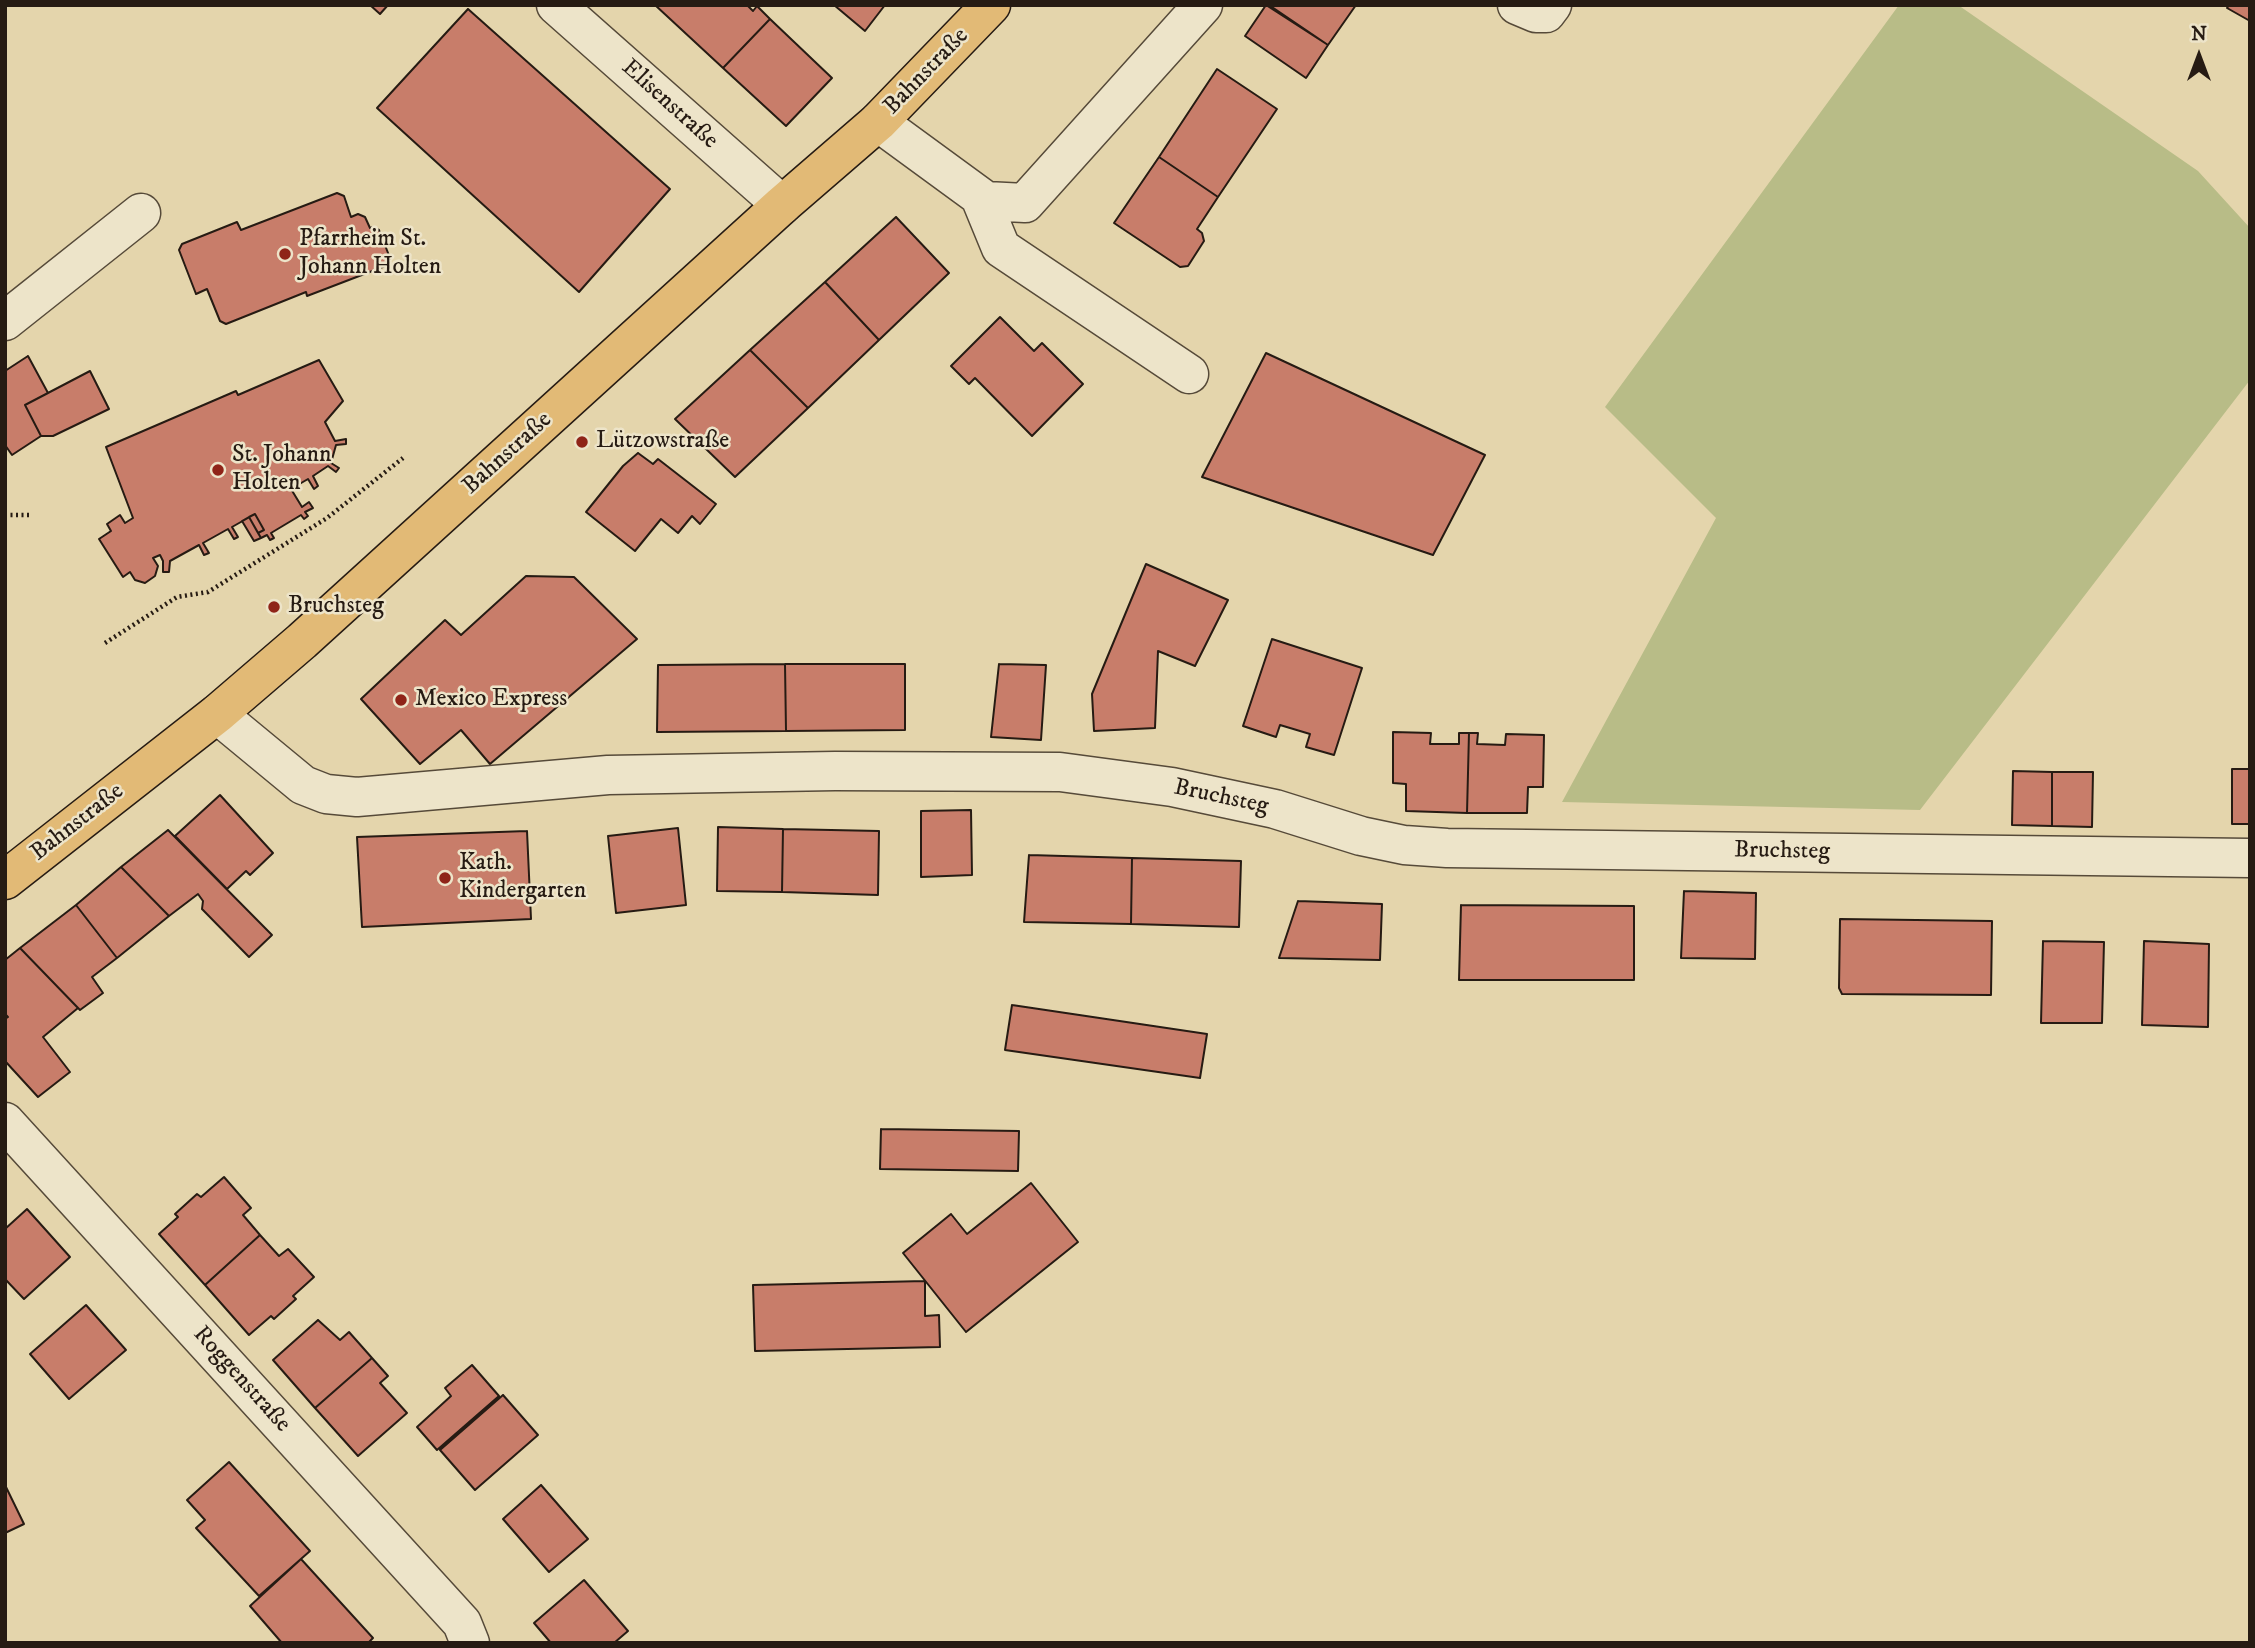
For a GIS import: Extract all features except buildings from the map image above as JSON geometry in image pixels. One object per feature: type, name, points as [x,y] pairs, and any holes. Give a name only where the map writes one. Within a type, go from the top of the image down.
[{"type":"main road","name":"Bahnstraße","points":[[5,880],[217,714],[322,624],[782,205],[878,122],[991,5]]},
{"type":"street","name":"Elisenstraße","points":[[556,5],[782,205]]},
{"type":"street","points":[[878,122],[986,201],[1025,202],[1203,5]]},
{"type":"street","points":[[1517,5],[1536,13],[1546,13],[1552,5]]},
{"type":"street","points":[[980,197],[1001,248],[1189,374]]},
{"type":"street","points":[[5,321],[141,213]]},
{"type":"street","name":"Bruchsteg","points":[[217,714],[303,785],[326,794],[357,797],[608,775],[835,771],[1060,772],[1172,787],[1275,809],[1361,836],[1425,847],[2250,858]]},
{"type":"street","name":"Roggenstraße","points":[[5,1122],[463,1623],[470,1643]]},
{"type":"path","points":[[105,643],[177,597],[208,592],[327,518],[403,458]]},
{"type":"path","points":[[5,515],[30,515]]},
{"type":"green space","points":[[1899,5],[1958,5],[2198,171],[2250,228],[2250,380],[1920,810],[1562,802],[1716,518],[1605,407]]},
{"type":"place","name":"Pfarrheim St. Johann Holten","points":[[285,254]]},
{"type":"place","name":"Lützowstraße","points":[[582,442]]},
{"type":"place","name":"St. Johann Holten","points":[[218,470]]},
{"type":"place","name":"Bruchsteg","points":[[274,607]]},
{"type":"place","name":"Mexico Express","points":[[401,700]]},
{"type":"place","name":"Kath. Kindergarten","points":[[445,878]]}]
